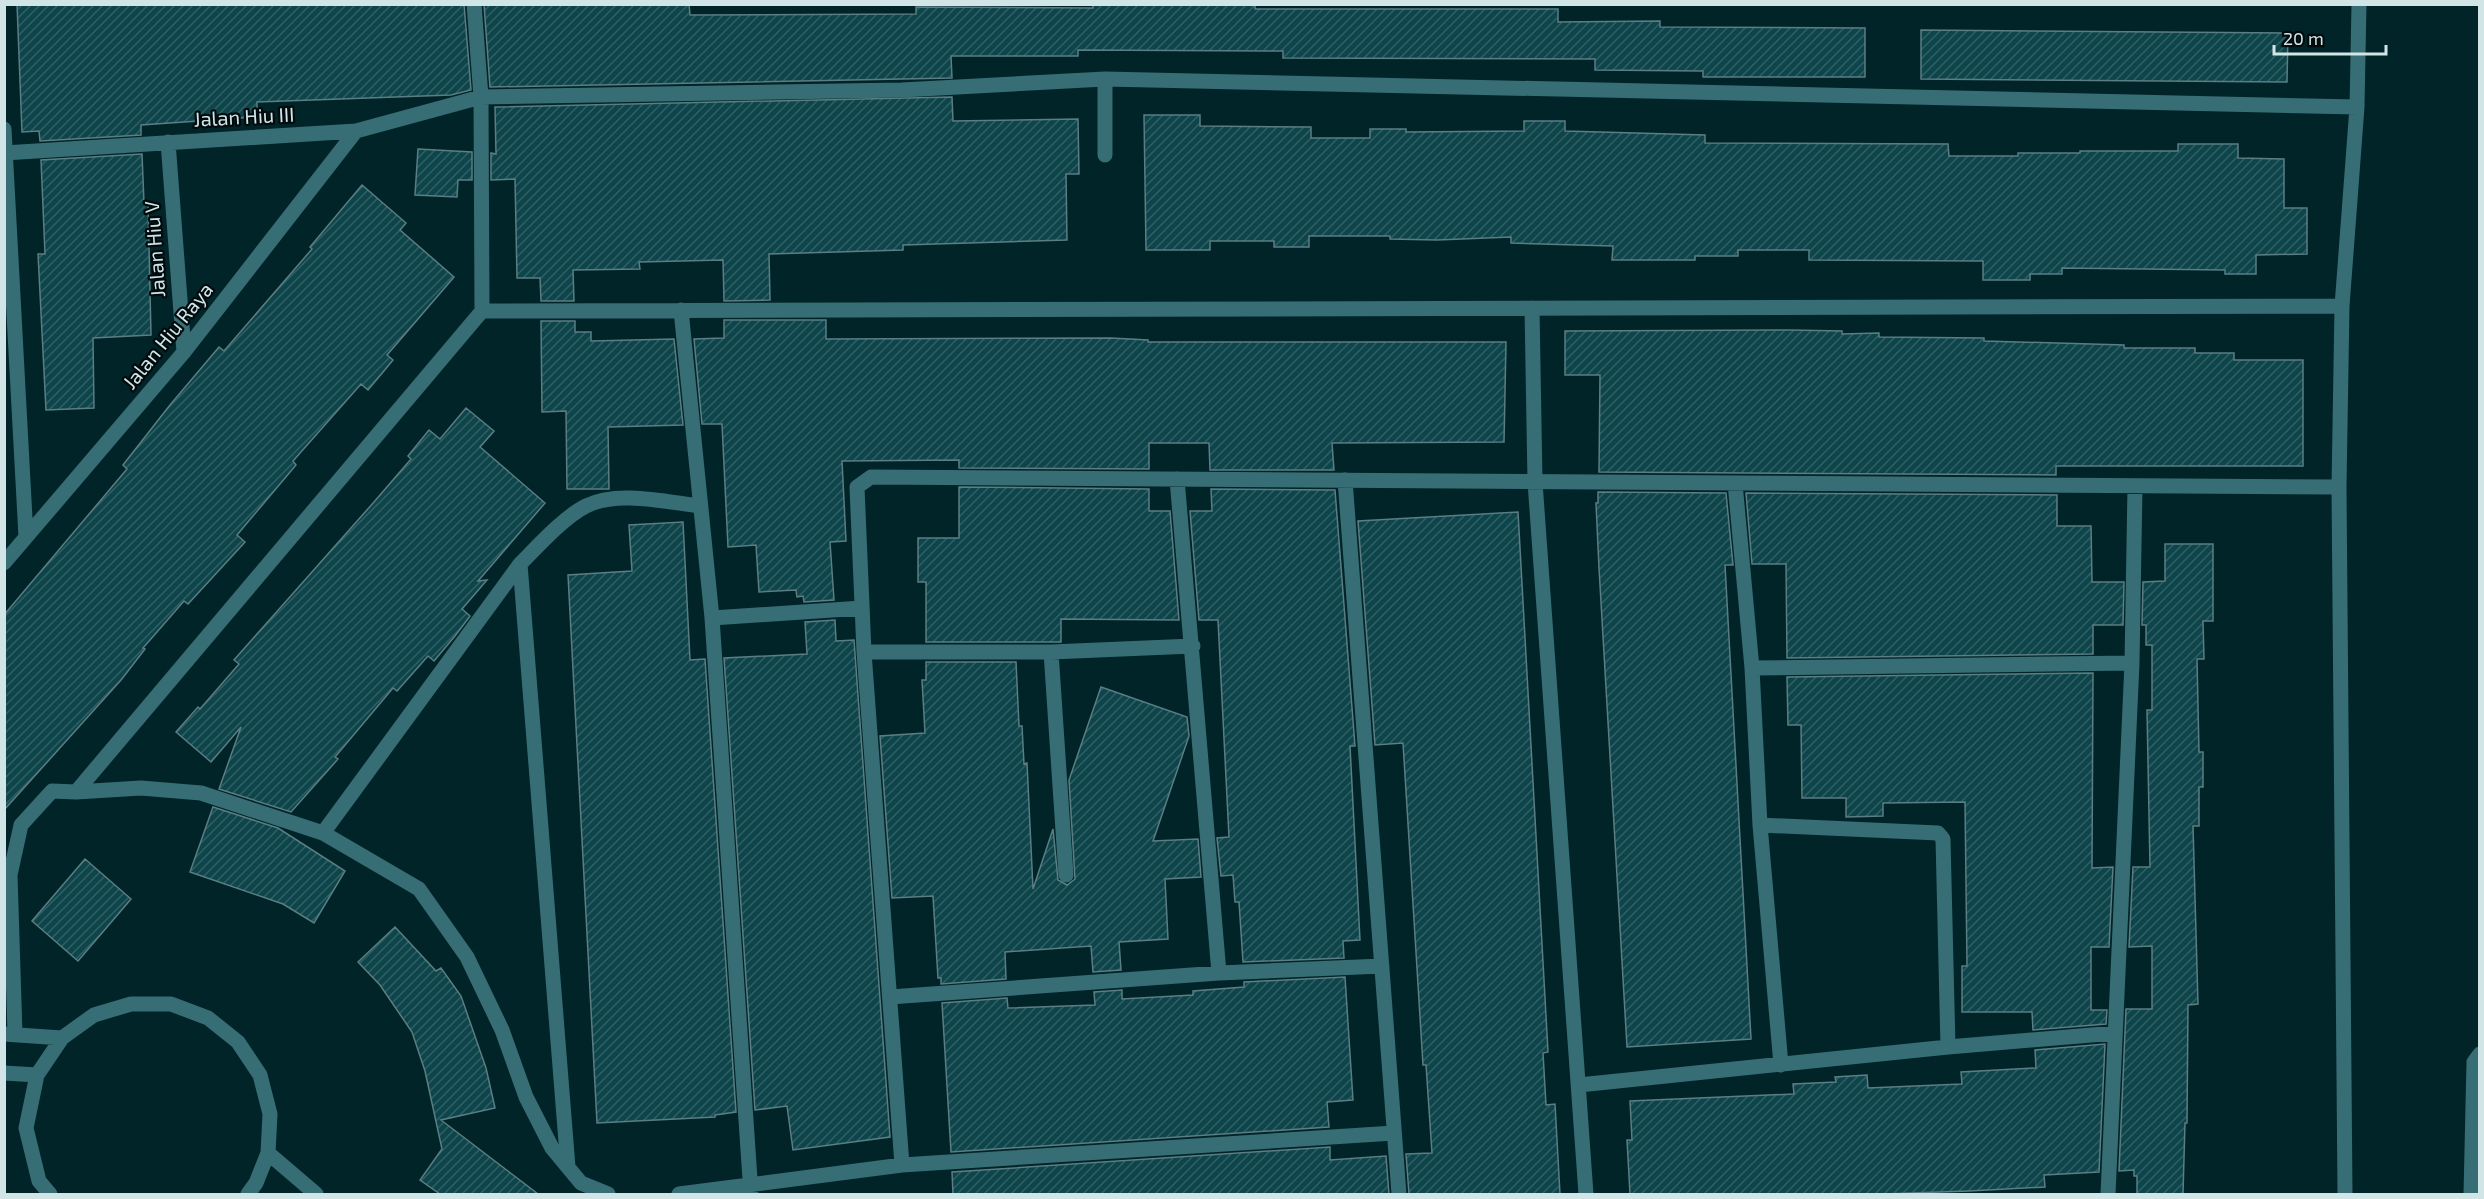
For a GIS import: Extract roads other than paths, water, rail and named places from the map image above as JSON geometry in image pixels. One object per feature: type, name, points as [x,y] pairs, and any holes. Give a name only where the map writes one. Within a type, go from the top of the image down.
[{"type":"street","points":[[76,792],[482,311],[481,97],[474,4]]},
{"type":"street","points":[[2345,1194],[2339,487],[2342,306],[2357,107],[2359,4]]},
{"type":"street","points":[[1105,79],[1105,155]]},
{"type":"street","name":"Jalan Hiu III","points":[[5,153],[356,131],[481,97],[902,90],[1105,79],[2357,107]]},
{"type":"street","points":[[4,129],[26,537]]},
{"type":"street","name":"Jalan Hiu Raya","points":[[4,563],[184,352],[356,131]]},
{"type":"street","name":"Jalan Hiu V","points":[[168,142],[184,352]]},
{"type":"street","points":[[482,311],[2342,306]]},
{"type":"street","points":[[1532,308],[1535,482],[1586,1194]]},
{"type":"street","points":[[681,310],[712,618],[750,1189]]},
{"type":"street","points":[[902,1165],[861,608],[857,487],[871,477],[2339,487]]},
{"type":"street","points":[[1177,479],[1219,973]]},
{"type":"street","points":[[1346,480],[1399,1194]]},
{"type":"street","points":[[1735,483],[1752,668],[1760,825],[1781,1065]]},
{"type":"street","points":[[2108,1194],[2132,663],[2135,486]]},
{"type":"street","points":[[323,833],[520,564],[556,529],[586,506],[617,498],[700,506]]},
{"type":"street","points":[[520,564],[568,1167]]},
{"type":"street","points":[[712,618],[861,608]]},
{"type":"street","points":[[864,652],[1051,652],[1193,646]]},
{"type":"street","points":[[1051,652],[1066,875]]},
{"type":"street","points":[[1752,668],[2132,663]]},
{"type":"street","points":[[62,1038],[10,1034],[10,875],[21,825],[52,791],[76,792],[141,788],[201,794],[323,833],[419,889],[467,957],[502,1030],[526,1097],[552,1148],[581,1183],[608,1194]]},
{"type":"street","points":[[1760,825],[1938,833],[1943,839],[1948,1047]]},
{"type":"street","points":[[890,997],[1219,973],[1382,966]]},
{"type":"street","points":[[50,1194],[39,1181],[26,1128],[37,1075],[62,1038],[94,1015],[131,1004],[171,1004],[208,1018],[238,1042],[260,1075],[270,1114],[268,1153],[256,1183],[248,1194]]},
{"type":"street","points":[[1579,1085],[1948,1047],[2115,1033]]},
{"type":"street","points":[[2471,1194],[2474,1062],[2480,1054]]},
{"type":"street","points":[[4,1073],[37,1075]]},
{"type":"street","points":[[679,1194],[750,1189],[902,1165],[1394,1134]]},
{"type":"street","points":[[268,1153],[316,1194]]}]
